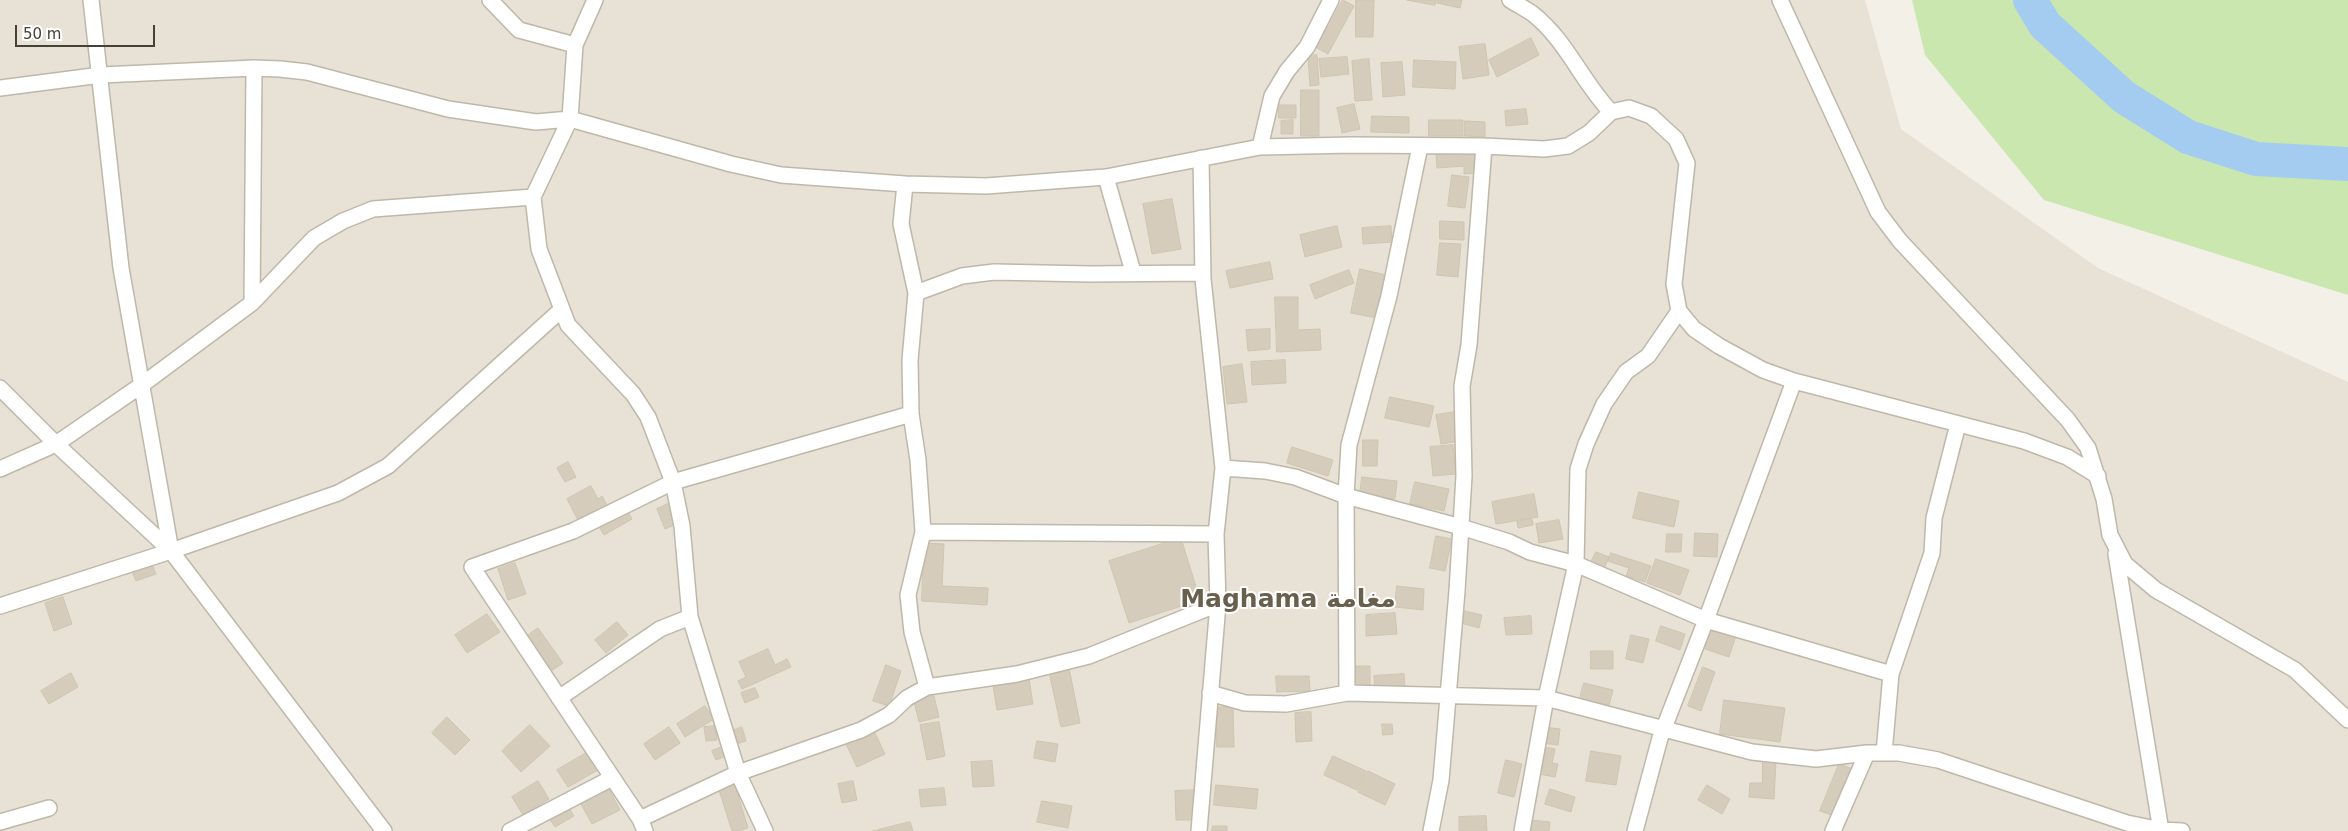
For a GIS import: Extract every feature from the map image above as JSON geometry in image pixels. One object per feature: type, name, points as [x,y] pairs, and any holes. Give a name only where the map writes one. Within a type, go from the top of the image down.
[{"type":"street","points":[[91,0],[101,75],[121,268],[171,551]]},
{"type":"street","points":[[490,0],[519,30],[574,45]]},
{"type":"street","points":[[596,0],[574,45],[570,119],[533,198],[539,250],[568,325],[633,394],[648,417],[673,482],[682,526],[690,617],[738,773],[765,831]]},
{"type":"street","points":[[1260,147],[1272,96],[1287,71],[1307,47],[1331,0]]},
{"type":"street","points":[[1510,0],[1533,14],[1552,32],[1572,58],[1596,96],[1611,112]]},
{"type":"street","points":[[1780,0],[1878,212],[1900,241],[2068,420],[2088,448],[2098,476],[2110,535],[2125,564],[2156,590],[2295,670],[2348,720]]},
{"type":"street","points":[[252,303],[254,68]]},
{"type":"street","points":[[0,88],[101,75],[254,68],[307,72],[448,108],[536,122],[570,119],[781,176],[905,184],[986,186],[1106,177],[1260,147],[1352,144],[1544,149],[1568,146],[1588,133],[1611,112],[1628,108],[1651,116],[1676,139],[1687,163],[1674,284],[1680,311],[1694,329],[1763,370],[1794,381],[2024,441],[2068,457],[2098,476]]},
{"type":"street","points":[[1347,693],[1346,496],[1349,444],[1389,296],[1420,146]]},
{"type":"street","points":[[1431,831],[1441,780],[1461,527],[1464,443],[1461,414],[1462,386],[1469,345],[1484,146]]},
{"type":"street","points":[[1200,831],[1218,604],[1216,534],[1223,468],[1203,273],[1201,158]]},
{"type":"street","points":[[1106,177],[1133,272]]},
{"type":"street","points":[[905,184],[902,224],[916,293],[910,360],[912,414],[918,460],[923,532],[908,595],[912,632],[927,687]]},
{"type":"street","points":[[0,469],[56,444],[142,384],[252,303],[314,238],[343,221],[373,209],[533,198]]},
{"type":"street","points":[[916,293],[962,276],[994,272],[1090,274],[1133,272],[1203,273]]},
{"type":"street","points":[[0,606],[171,551],[338,493],[388,466],[562,310]]},
{"type":"street","points":[[1522,831],[1546,698],[1576,564],[1578,468],[1586,444],[1604,404],[1626,372],[1648,356],[1680,311]]},
{"type":"street","points":[[1635,831],[1663,730],[1706,620],[1794,381]]},
{"type":"street","points":[[0,388],[56,444],[171,551],[384,831]]},
{"type":"street","points":[[912,414],[673,482],[573,531],[472,567],[643,825],[738,773],[861,730],[889,715],[907,698],[927,687],[1017,674],[1081,658],[1218,604]]},
{"type":"street","points":[[1884,753],[1891,674],[1932,552],[1934,518],[1958,424]]},
{"type":"street","points":[[1223,468],[1265,471],[1295,477],[1346,496],[1461,527],[1509,542],[1530,552],[1576,564],[1706,620],[1891,674]]},
{"type":"street","points":[[923,532],[1216,534]]},
{"type":"street","points":[[2115,547],[2161,831]]},
{"type":"street","points":[[559,698],[660,629],[690,617]]},
{"type":"street","points":[[1210,693],[1245,703],[1286,704],[1347,693],[1546,698],[1752,752],[1816,759],[1867,753],[1899,753],[1938,760],[2127,823],[2161,831],[2182,831]]},
{"type":"street","points":[[1832,831],[1867,753]]},
{"type":"street","points":[[510,831],[612,778]]},
{"type":"street","points":[[0,822],[49,808]]},
{"type":"shaded area","points":[[0,0],[1865,0],[1901,129],[2098,268],[2348,382],[2348,831],[0,831]]},
{"type":"green space","points":[[1912,0],[2348,0],[2348,295],[2044,200],[1925,55]]},
{"type":"building","points":[[1343,0],[1354,6],[1328,54],[1317,48]]},
{"type":"building","points":[[1356,0],[1374,0],[1373,37],[1356,37]]},
{"type":"building","points":[[1407,0],[1436,0],[1435,5]]},
{"type":"building","points":[[1438,0],[1462,0],[1460,8],[1437,3]]},
{"type":"building","points":[[1531,38],[1539,55],[1497,77],[1489,60]]},
{"type":"building","points":[[1485,44],[1489,75],[1463,79],[1459,47]]},
{"type":"building","points":[[1317,55],[1319,85],[1310,86],[1308,56]]},
{"type":"building","points":[[1347,57],[1349,74],[1321,77],[1319,59]]},
{"type":"building","points":[[1369,59],[1372,100],[1355,101],[1352,61]]},
{"type":"building","points":[[1414,60],[1456,62],[1455,89],[1413,87]]},
{"type":"building","points":[[1402,62],[1405,95],[1383,97],[1381,63]]},
{"type":"building","points":[[1301,90],[1319,90],[1319,136],[1301,136]]},
{"type":"building","points":[[1354,104],[1360,129],[1342,133],[1337,108]]},
{"type":"building","points":[[1279,105],[1296,105],[1296,118],[1279,118]]},
{"type":"building","points":[[1526,109],[1528,124],[1506,126],[1505,111]]},
{"type":"building","points":[[1372,116],[1409,117],[1409,133],[1371,132]]},
{"type":"building","points":[[1293,120],[1293,134],[1281,134],[1281,121]]},
{"type":"building","points":[[1429,120],[1463,120],[1463,136],[1429,136]]},
{"type":"building","points":[[1465,121],[1485,122],[1485,137],[1465,136]]},
{"type":"building","points":[[1478,152],[1479,173],[1464,174],[1464,166],[1437,168],[1436,154]]},
{"type":"building","points":[[1452,175],[1469,177],[1465,208],[1448,206]]},
{"type":"building","points":[[1172,199],[1181,249],[1152,254],[1143,204]]},
{"type":"building","points":[[1440,221],[1464,222],[1464,240],[1440,239]]},
{"type":"building","points":[[1337,226],[1342,247],[1305,257],[1300,235]]},
{"type":"building","points":[[1391,226],[1392,242],[1363,244],[1362,228]]},
{"type":"building","points":[[1440,243],[1461,244],[1458,277],[1437,275]]},
{"type":"building","points":[[1270,262],[1273,279],[1230,288],[1226,271]]},
{"type":"building","points":[[1360,269],[1386,275],[1377,318],[1351,313]]},
{"type":"building","points":[[1349,270],[1354,283],[1315,299],[1310,285]]},
{"type":"building","points":[[1275,297],[1298,297],[1298,330],[1320,329],[1321,350],[1277,352]]},
{"type":"building","points":[[1270,329],[1270,349],[1248,351],[1246,330]]},
{"type":"building","points":[[1285,360],[1286,383],[1252,385],[1251,362]]},
{"type":"building","points":[[1242,364],[1247,402],[1227,404],[1223,367]]},
{"type":"building","points":[[1390,397],[1434,406],[1429,427],[1385,418]]},
{"type":"building","points":[[1456,412],[1460,441],[1441,444],[1436,415]]},
{"type":"building","points":[[1363,440],[1378,440],[1377,466],[1363,466]]},
{"type":"building","points":[[1453,445],[1456,474],[1433,476],[1430,447]]},
{"type":"building","points":[[1292,447],[1333,460],[1328,476],[1287,463]]},
{"type":"building","points":[[568,462],[576,477],[565,482],[557,468]]},
{"type":"building","points":[[1362,477],[1397,481],[1395,499],[1360,495]]},
{"type":"building","points":[[1415,482],[1449,489],[1444,511],[1410,504]]},
{"type":"building","points":[[591,486],[598,499],[602,496],[607,505],[578,520],[567,499]]},
{"type":"building","points":[[1639,492],[1679,501],[1674,527],[1633,518]]},
{"type":"building","points":[[1534,494],[1538,517],[1496,524],[1492,502]]},
{"type":"building","points":[[670,503],[679,523],[665,529],[657,509]]},
{"type":"building","points":[[626,508],[632,519],[604,535],[598,525]]},
{"type":"building","points":[[1532,519],[1533,525],[1518,528],[1517,522]]},
{"type":"building","points":[[1559,520],[1563,539],[1539,543],[1536,524]]},
{"type":"building","points":[[1695,533],[1718,534],[1717,557],[1694,556]]},
{"type":"building","points":[[1667,534],[1682,534],[1681,552],[1666,552]]},
{"type":"building","points":[[1436,536],[1452,539],[1445,571],[1430,568]]},
{"type":"building","points":[[1181,538],[1200,600],[1129,623],[1109,561]]},
{"type":"building","points":[[924,543],[944,544],[942,586],[988,588],[987,605],[922,601]]},
{"type":"building","points":[[1596,552],[1609,557],[1603,571],[1590,565]]},
{"type":"building","points":[[1611,553],[1651,566],[1645,582],[1626,576],[1629,568],[1608,561]]},
{"type":"building","points":[[1656,559],[1689,570],[1680,595],[1647,583]]},
{"type":"building","points":[[151,562],[156,574],[136,581],[131,569]]},
{"type":"building","points":[[515,563],[526,594],[508,600],[498,569]]},
{"type":"building","points":[[1397,586],[1424,589],[1423,610],[1395,607]]},
{"type":"building","points":[[63,597],[72,624],[54,631],[45,603]]},
{"type":"building","points":[[1460,610],[1482,615],[1479,628],[1457,622]]},
{"type":"building","points":[[1395,613],[1397,634],[1366,636],[1366,615]]},
{"type":"building","points":[[487,614],[500,632],[467,653],[455,635]]},
{"type":"building","points":[[1531,616],[1532,634],[1506,635],[1504,618]]},
{"type":"building","points":[[617,622],[628,635],[606,653],[595,640]]},
{"type":"building","points":[[1661,626],[1685,634],[1680,650],[1656,641]]},
{"type":"building","points":[[1712,626],[1737,633],[1729,657],[1705,649]]},
{"type":"building","points":[[538,628],[563,663],[551,671],[526,637]]},
{"type":"building","points":[[1631,635],[1649,639],[1643,663],[1626,659]]},
{"type":"building","points":[[768,649],[775,665],[787,659],[791,667],[742,689],[738,681],[746,677],[739,662]]},
{"type":"building","points":[[1591,651],[1613,651],[1613,669],[1591,669]]},
{"type":"building","points":[[886,665],[901,671],[889,706],[873,701]]},
{"type":"building","points":[[1350,666],[1370,666],[1370,686],[1350,686]]},
{"type":"building","points":[[1703,667],[1715,672],[1701,711],[1688,706]]},
{"type":"building","points":[[1069,668],[1080,723],[1061,727],[1049,672]]},
{"type":"building","points":[[71,673],[78,687],[49,704],[41,691]]},
{"type":"building","points":[[1404,674],[1405,688],[1375,689],[1374,676]]},
{"type":"building","points":[[1276,676],[1309,676],[1310,691],[1277,692]]},
{"type":"building","points":[[1029,679],[1033,704],[997,710],[993,685]]},
{"type":"building","points":[[1584,683],[1613,690],[1609,706],[1580,698]]},
{"type":"building","points":[[755,688],[759,697],[745,703],[741,693]]},
{"type":"building","points":[[933,692],[939,717],[919,722],[913,697]]},
{"type":"building","points":[[1724,700],[1785,708],[1780,742],[1720,734]]},
{"type":"building","points":[[705,706],[714,719],[685,737],[677,724]]},
{"type":"building","points":[[1217,707],[1233,707],[1234,747],[1217,747]]},
{"type":"building","points":[[1311,712],[1312,741],[1296,742],[1295,713]]},
{"type":"building","points":[[447,717],[470,740],[455,755],[432,733]]},
{"type":"building","points":[[939,722],[945,756],[927,760],[920,725]]},
{"type":"building","points":[[1382,724],[1392,724],[1393,734],[1383,735]]},
{"type":"building","points":[[530,725],[550,746],[521,772],[502,751]]},
{"type":"building","points":[[715,726],[717,740],[706,741],[704,727]]},
{"type":"building","points":[[669,727],[680,743],[655,760],[644,744]]},
{"type":"building","points":[[742,727],[746,741],[736,744],[732,731]]},
{"type":"building","points":[[1544,727],[1560,729],[1558,745],[1541,743]]},
{"type":"building","points":[[874,731],[885,754],[857,767],[846,744]]},
{"type":"building","points":[[1037,741],[1058,744],[1055,762],[1034,758]]},
{"type":"building","points":[[724,746],[728,755],[716,760],[712,751]]},
{"type":"building","points":[[1540,746],[1555,749],[1552,763],[1558,764],[1555,777],[1534,773]]},
{"type":"building","points":[[1591,751],[1621,756],[1616,785],[1586,781]]},
{"type":"building","points":[[588,752],[598,770],[568,787],[557,770]]},
{"type":"building","points":[[1333,756],[1366,771],[1357,790],[1324,775]]},
{"type":"building","points":[[1506,760],[1522,764],[1514,797],[1498,793]]},
{"type":"building","points":[[1763,760],[1776,760],[1774,799],[1749,797],[1750,783],[1762,783]]},
{"type":"building","points":[[992,761],[994,786],[973,787],[971,762]]},
{"type":"building","points":[[1839,764],[1853,769],[1834,816],[1820,811]]},
{"type":"building","points":[[1368,771],[1395,784],[1385,805],[1358,792]]},
{"type":"building","points":[[538,781],[549,799],[523,815],[512,797]]},
{"type":"building","points":[[853,781],[857,800],[842,803],[838,784]]},
{"type":"building","points":[[734,782],[748,828],[738,831],[732,831],[718,787]]},
{"type":"building","points":[[1216,785],[1258,789],[1256,809],[1214,805]]},
{"type":"building","points":[[1707,785],[1730,799],[1722,814],[1698,800]]},
{"type":"building","points":[[944,788],[946,805],[921,807],[919,790]]},
{"type":"building","points":[[609,789],[620,810],[592,824],[581,804]]},
{"type":"building","points":[[1550,789],[1575,797],[1571,812],[1545,804]]},
{"type":"building","points":[[1199,790],[1199,820],[1176,820],[1175,791]]},
{"type":"building","points":[[1042,801],[1072,806],[1068,828],[1037,822]]},
{"type":"building","points":[[568,806],[574,816],[555,827],[549,818]]},
{"type":"building","points":[[1486,816],[1487,831],[1459,831],[1459,817]]},
{"type":"building","points":[[1530,820],[1550,822],[1549,831],[1529,831]]},
{"type":"building","points":[[910,822],[913,831],[873,831]]},
{"type":"building","points":[[1213,826],[1227,826],[1227,831],[1212,831]]},
{"type":"waterway","points":[[2030,0],[2045,25],[2124,97],[2188,137],[2256,159],[2348,164]]},
{"type":"district","name":"Maghama مغامة","points":[[1288,600]]}]
